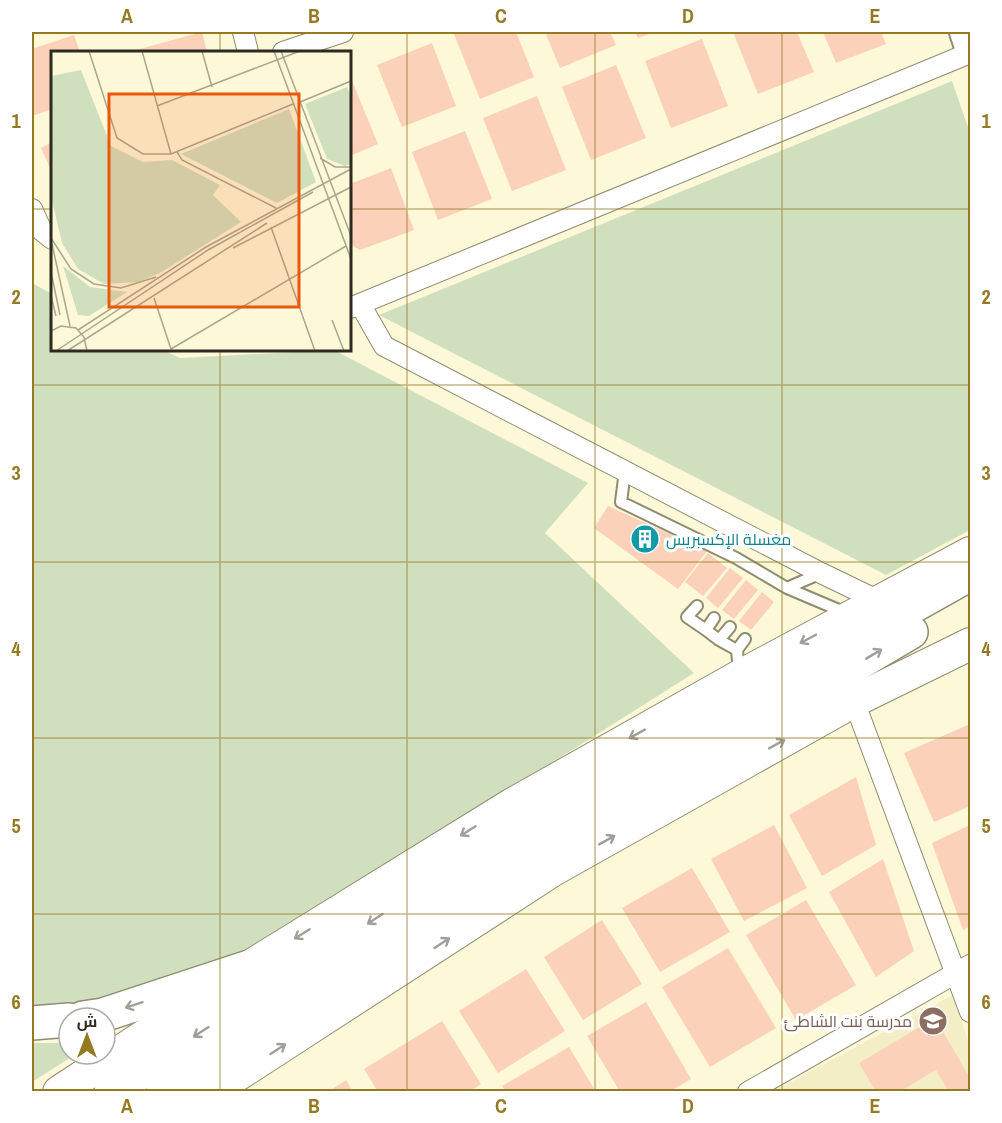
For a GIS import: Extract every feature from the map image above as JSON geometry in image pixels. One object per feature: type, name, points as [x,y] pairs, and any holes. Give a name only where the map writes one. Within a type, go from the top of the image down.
[{"type":"highway","points":[[111,1092],[970,574]]},
{"type":"highway","points":[[163,1092],[285,1011],[532,837],[970,599]]},
{"type":"highway","points":[[117,1010],[249,967]]},
{"type":"highway","points":[[32,1023],[57,1021]]},
{"type":"main road","points":[[230,1086],[532,837],[738,663],[852,616],[970,553]]},
{"type":"main road","points":[[59,1092],[249,967],[532,837],[854,701],[970,644]]},
{"type":"street","points":[[243,32],[248,51]]},
{"type":"street","points":[[286,51],[343,32]]},
{"type":"street","points":[[881,602],[384,346],[355,306],[970,52],[964,32]]},
{"type":"street","points":[[32,209],[42,231],[51,238]]},
{"type":"street","points":[[854,701],[964,969],[970,1012]]},
{"type":"street","points":[[748,1092],[964,969]]},
{"type":"lane","points":[[625,471],[621,501],[736,558],[787,588],[852,616]]},
{"type":"lane","points":[[787,588],[821,573]]},
{"type":"lane","points":[[697,606],[687,617],[719,640],[738,663]]},
{"type":"lane","points":[[706,630],[714,618]]},
{"type":"lane","points":[[719,640],[730,627]]},
{"type":"lane","points":[[738,663],[745,639]]},
{"type":"shaded area","name":"مدرسة بنت الشاطئ","points":[[953,995],[970,1047],[970,1091],[772,1092]]},
{"type":"green space","points":[[952,81],[970,133],[970,530],[886,575],[379,315]]},
{"type":"green space","points":[[32,283],[51,293],[51,351],[165,351],[180,358],[336,351],[588,483],[545,533],[694,673],[268,942],[153,991],[81,1006],[57,1006],[57,1010],[32,1007]]},
{"type":"green space","points":[[32,1043],[57,1043],[57,1066],[32,1082]]},
{"type":"building","points":[[202,32],[207,51],[133,51]]},
{"type":"building","points":[[516,32],[534,77],[480,99],[454,34]]},
{"type":"building","points":[[545,32],[610,32],[616,45],[560,68]]},
{"type":"building","points":[[635,32],[655,32],[638,38]]},
{"type":"building","points":[[733,32],[797,32],[814,72],[758,94]]},
{"type":"building","points":[[823,32],[881,32],[886,44],[836,63]]},
{"type":"building","points":[[74,35],[80,51],[51,51],[51,109],[32,116],[32,49]]},
{"type":"building","points":[[702,39],[728,106],[671,128],[645,61]]},
{"type":"building","points":[[432,43],[456,106],[402,127],[377,65]]},
{"type":"building","points":[[616,65],[646,138],[591,160],[562,87]]},
{"type":"building","points":[[351,78],[378,144],[351,156]]},
{"type":"building","points":[[537,96],[566,170],[512,191],[483,118]]},
{"type":"building","points":[[465,131],[492,199],[438,220],[412,152]]},
{"type":"building","points":[[51,143],[51,170],[41,148]]},
{"type":"building","points":[[391,168],[414,230],[360,250],[351,245],[351,184]]},
{"type":"building","name":"مغسلة الإكسبريس","points":[[608,506],[707,551],[678,589],[594,528]]},
{"type":"building","points":[[708,553],[727,568],[703,596],[685,582]]},
{"type":"building","points":[[730,568],[743,578],[718,608],[706,598]]},
{"type":"building","points":[[746,580],[758,590],[734,619],[722,610]]},
{"type":"building","points":[[762,592],[774,602],[751,630],[739,621]]},
{"type":"building","points":[[970,724],[970,806],[934,822],[904,753]]},
{"type":"building","points":[[856,777],[876,845],[822,876],[789,815]]},
{"type":"building","points":[[774,825],[807,888],[744,921],[711,859]]},
{"type":"building","points":[[970,825],[970,926],[963,930],[932,843]]},
{"type":"building","points":[[883,859],[914,951],[876,977],[829,892]]},
{"type":"building","points":[[692,868],[730,932],[660,972],[622,908]]},
{"type":"building","points":[[806,900],[856,985],[796,1020],[746,935]]},
{"type":"building","points":[[602,920],[642,984],[583,1020],[544,957]]},
{"type":"building","points":[[728,948],[776,1028],[710,1067],[662,987]]},
{"type":"building","points":[[526,969],[565,1031],[498,1073],[459,1011]]},
{"type":"building","points":[[646,1002],[691,1079],[669,1092],[620,1092],[587,1036]]},
{"type":"building","points":[[935,1018],[970,1078],[970,1092],[949,1092],[936,1070],[899,1092],[876,1092],[859,1063]]},
{"type":"building","points":[[442,1021],[481,1084],[469,1092],[378,1092],[364,1069]]},
{"type":"building","points":[[569,1047],[596,1092],[506,1092],[502,1086]]},
{"type":"building","points":[[346,1080],[353,1092],[328,1092]]},
{"type":"place","name":"مغسلة الإكسبريس","points":[[645,539]]},
{"type":"place","name":"مدرسة بنت الشاطئ","points":[[933,1021]]}]
